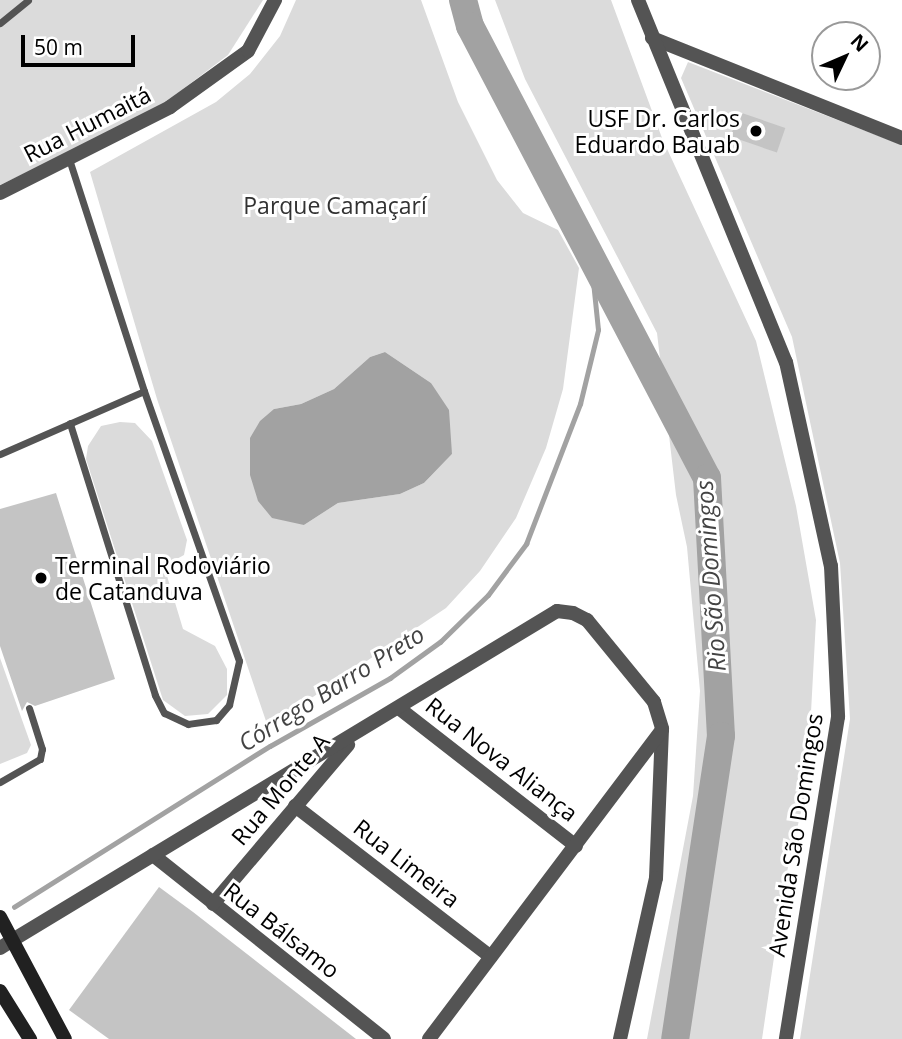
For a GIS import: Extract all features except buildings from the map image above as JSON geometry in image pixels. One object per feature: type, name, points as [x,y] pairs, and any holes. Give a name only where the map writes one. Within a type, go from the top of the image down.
[{"type":"main road","points":[[0,917],[6,944],[65,1039]]},
{"type":"main road","points":[[0,991],[30,1039]]},
{"type":"street","name":"Rua Humaitá","points":[[0,193],[170,107],[248,51],[275,0]]},
{"type":"street","name":"Avenida São Domingos","points":[[638,0],[786,362],[831,566],[838,717],[786,1039]]},
{"type":"street","points":[[652,38],[902,138]]},
{"type":"street","points":[[6,944],[400,709],[557,611],[587,620],[654,702],[662,729],[656,878],[620,1039]]},
{"type":"street","name":"Rua Nova Aliança","points":[[400,709],[576,846]]},
{"type":"street","points":[[429,1039],[662,729]]},
{"type":"street","name":"Rua Monte A","points":[[213,904],[355,735]]},
{"type":"street","name":"Rua Limeira","points":[[295,806],[491,957]]},
{"type":"street","name":"Rua Bálsamo","points":[[153,855],[384,1039]]},
{"type":"lane","points":[[0,23],[28,0]]},
{"type":"lane","points":[[69,159],[144,391],[239,661],[229,705],[216,720],[188,724],[164,713],[155,695],[70,423]]},
{"type":"lane","points":[[0,454],[144,391]]},
{"type":"lane","points":[[0,782],[40,759],[42,749],[29,708]]},
{"type":"green space","points":[[0,0],[263,0],[228,55],[150,114],[0,185]]},
{"type":"green space","name":"Parque Camaçarí","points":[[296,0],[421,0],[458,102],[497,180],[523,213],[558,230],[579,268],[563,389],[546,448],[516,518],[480,571],[446,608],[268,727],[157,399],[90,172],[216,102],[250,74],[280,36]],"holes":[[[385,352],[431,383],[452,454],[424,483],[400,494],[338,503],[304,525],[274,409],[301,404],[334,389],[370,357]]]},
{"type":"green space","points":[[495,0],[611,0],[662,138],[756,341],[796,506],[816,620],[807,786],[786,876],[762,1039],[647,1039],[693,796],[700,691],[687,547],[676,495],[657,333],[525,79]]},
{"type":"green space","points":[[688,62],[902,145],[902,1039],[800,1039],[850,719],[840,563],[792,337],[681,78]]},
{"type":"green space","points":[[120,422],[135,423],[152,441],[187,540],[184,555],[164,566],[183,629],[215,646],[227,669],[227,695],[208,714],[185,716],[163,700],[86,459],[88,446],[101,426]]},
{"type":"green space","points":[[0,658],[31,745],[27,753],[0,764]]},
{"type":"shaded area","points":[[385,352],[431,383],[449,410],[452,454],[424,483],[400,494],[338,503],[304,525],[272,518],[258,501],[250,475],[250,438],[260,421],[274,409],[301,404],[334,389],[370,357]]},
{"type":"waterway","name":"Rio São Domingos","points":[[463,0],[470,26],[707,478],[721,736],[675,1039]]},
{"type":"waterway","name":"Córrego Barro Preto","points":[[14,907],[270,746],[390,678],[440,642],[488,595],[526,544],[580,404],[598,330],[590,252]]},
{"type":"place","name":"USF Dr. Carlos Eduardo Bauab","points":[[756,131]]},
{"type":"place","name":"Terminal Rodoviário de Catanduva","points":[[41,578]]}]
